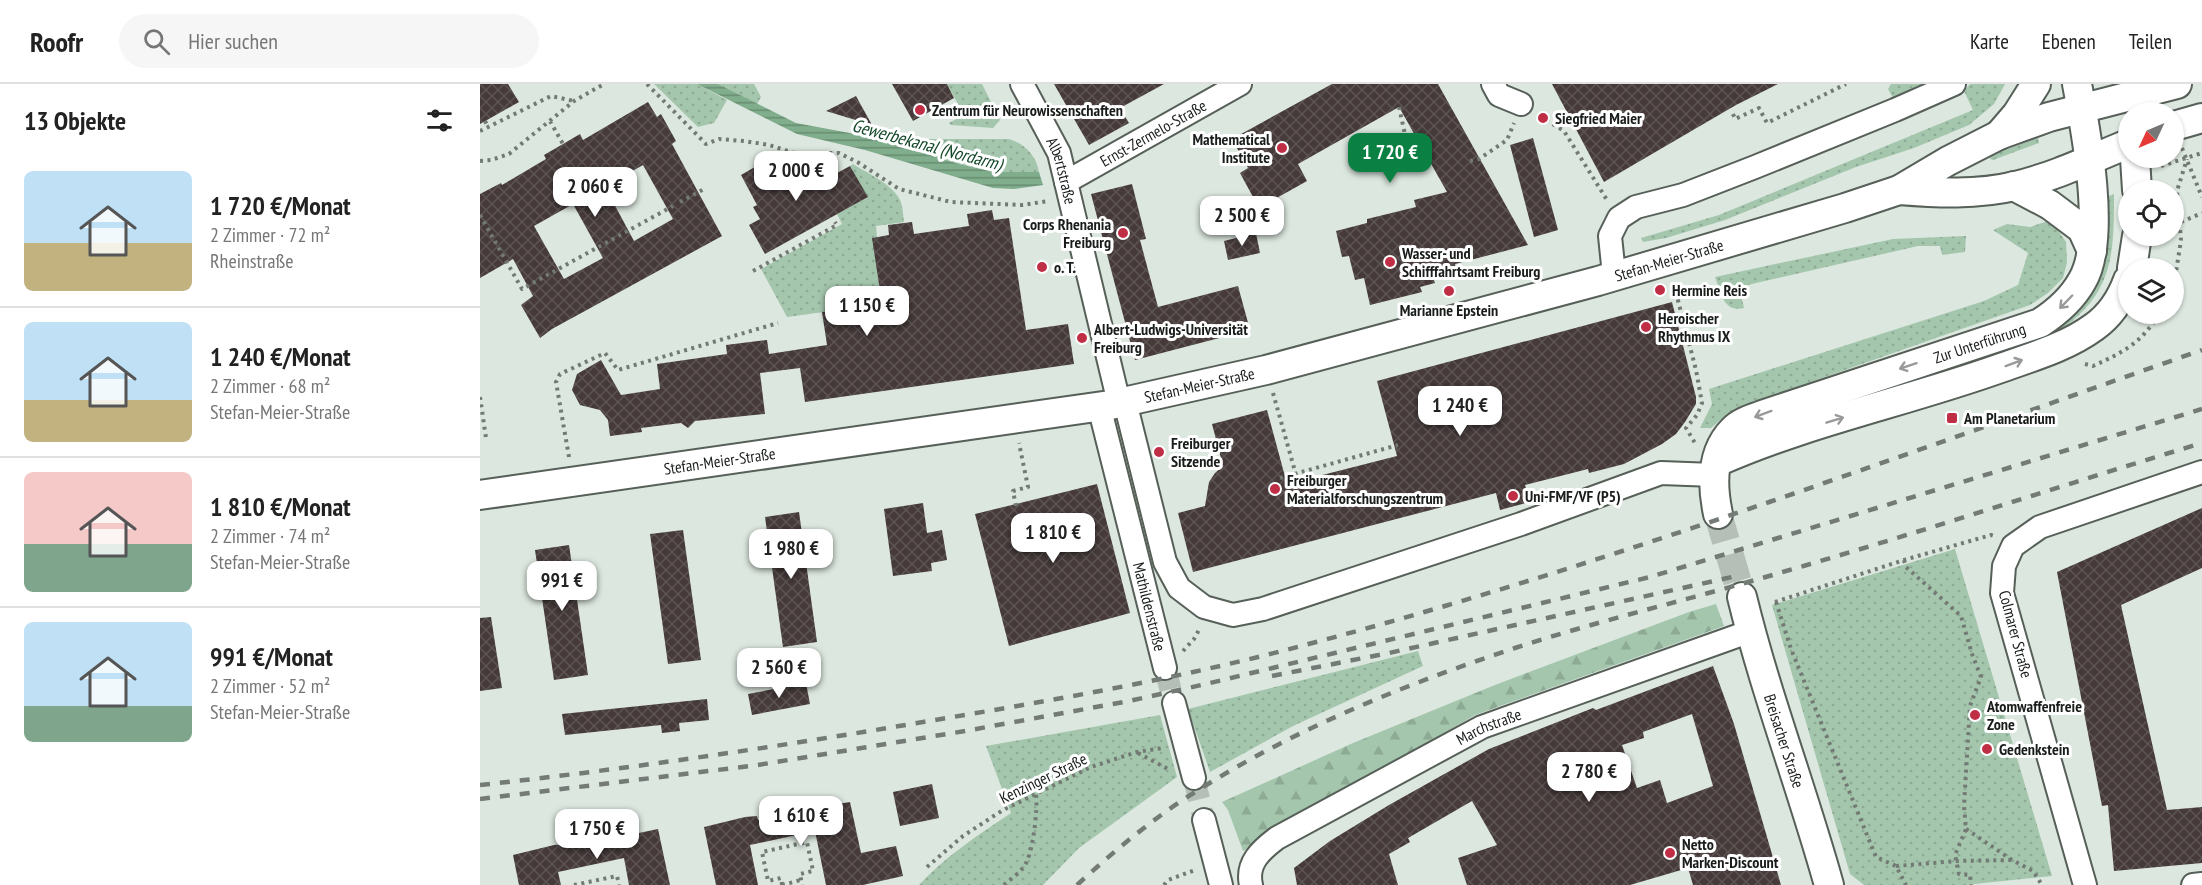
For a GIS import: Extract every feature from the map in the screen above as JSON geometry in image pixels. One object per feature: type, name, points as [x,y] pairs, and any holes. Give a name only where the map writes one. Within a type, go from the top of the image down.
[{"type":"main road","points":[[2000,135],[2036,84]]},
{"type":"main road","name":"Stefan-Meier-Straße","points":[[480,495],[1114,404],[1322,356],[1668,261],[1899,190],[1948,161],[2000,135],[2049,117],[2079,97],[2129,98],[2177,84]]},
{"type":"main road","name":"Zur Unterführung","points":[[1718,514],[1713,485],[1715,469],[1724,441],[1734,428],[1747,421],[2040,322],[2067,302],[2084,279],[2092,251],[2092,192],[2079,97]]},
{"type":"main road","points":[[2184,123],[2202,118]]},
{"type":"main road","name":"Stefan-Meier-Straße","points":[[1899,190],[1969,192],[2014,186],[2118,148]]},
{"type":"main road","points":[[2014,186],[2050,205],[2082,229],[2092,251]]},
{"type":"main road","name":"Zur Unterführung","points":[[1715,469],[1779,437],[1949,386],[2055,349],[2070,342],[2105,318],[2118,303]]},
{"type":"main road","name":"Breisacher Straße","points":[[1746,613],[1777,722],[1829,885]]},
{"type":"street","name":"Albertstraße","points":[[1022,84],[1059,153],[1114,404]]},
{"type":"street","name":"Ernst-Zermelo-Straße","points":[[1068,189],[1240,84]]},
{"type":"street","points":[[1493,84],[1499,95],[1521,104]]},
{"type":"street","points":[[1614,276],[1610,236],[1618,218],[1636,207],[1683,195],[1954,84]]},
{"type":"street","points":[[1114,404],[1166,562],[1179,588],[1204,608],[1233,615],[1263,609],[1518,515],[1661,473],[1715,469]]},
{"type":"street","name":"Mathildenstraße","points":[[1114,404],[1173,660]]},
{"type":"street","points":[[2013,546],[2040,527],[2202,472]]},
{"type":"street","name":"Colmarer Straße","points":[[2013,546],[2004,566],[2002,593],[2085,885]]},
{"type":"street","name":"Marchstraße","points":[[1251,876],[1260,851],[1277,838],[1482,727],[1746,613]]},
{"type":"street","points":[[1174,703],[1193,776]]},
{"type":"street","points":[[1204,820],[1221,885]]},
{"type":"street","points":[[2193,885],[2202,884]]},
{"type":"path","points":[[480,161],[509,154],[574,101],[604,84]]},
{"type":"path","points":[[646,84],[706,144],[719,139],[769,145],[794,153],[839,153],[899,189],[951,202],[1023,206],[1068,189]]},
{"type":"path","points":[[1733,114],[1735,119],[1759,108],[1767,123],[1846,84]]},
{"type":"path","points":[[480,131],[551,96],[574,101]]},
{"type":"path","points":[[1470,161],[1479,159],[1507,140],[1521,104],[1564,131],[1618,218]]},
{"type":"path","points":[[1399,107],[1406,139]]},
{"type":"path","points":[[485,121],[488,127]]},
{"type":"path","points":[[550,121],[563,144]]},
{"type":"path","points":[[794,153],[815,189]]},
{"type":"path","points":[[2187,158],[2202,153]]},
{"type":"path","points":[[2187,158],[2202,197]]},
{"type":"path","points":[[2181,180],[2187,158]]},
{"type":"path","points":[[680,202],[706,188]]},
{"type":"path","points":[[480,215],[522,289],[673,206]]},
{"type":"path","points":[[2184,220],[2202,213]]},
{"type":"path","points":[[753,271],[837,225],[835,222]]},
{"type":"path","points":[[1668,261],[1696,370],[1702,403],[1697,415],[1686,428]]},
{"type":"path","points":[[573,482],[555,382],[560,374],[604,353],[618,370],[778,323]]},
{"type":"path","points":[[480,397],[486,438]]},
{"type":"path","points":[[1277,406],[1298,482]]},
{"type":"path","points":[[1014,419],[1028,487],[1013,491],[1016,506]]},
{"type":"path","points":[[1280,478],[1398,446]]},
{"type":"path","points":[[1746,613],[1991,535],[2013,546]]},
{"type":"path","points":[[1904,561],[1906,567],[1961,616],[1972,654],[1982,677],[1970,706],[1964,806],[1966,829],[1957,847],[1956,861],[1959,874],[1970,875],[1971,885]]},
{"type":"path","points":[[1776,602],[1791,648],[1876,857],[1896,866],[1956,861],[2012,860]]},
{"type":"path","points":[[1173,660],[1194,639],[1202,624]]},
{"type":"path","name":"Kenzinger Straße","points":[[927,867],[963,836],[1003,810],[1091,767],[1137,752],[1185,745]]},
{"type":"path","points":[[1137,752],[1167,769],[1193,776]]},
{"type":"path","points":[[1004,885],[1027,861],[1038,809],[1036,794]]},
{"type":"path","points":[[1966,829],[2012,860],[2033,871],[2042,885]]},
{"type":"path","points":[[807,842],[813,871],[800,874],[802,883],[782,885],[780,878],[768,881],[762,852],[807,842]]},
{"type":"path","points":[[1896,866],[1906,885]]},
{"type":"path","points":[[574,885],[617,876],[619,885]]},
{"type":"path","points":[[1164,885],[1168,880]]},
{"type":"green space","points":[[654,84],[697,84],[727,100],[714,123],[698,127]]},
{"type":"green space","points":[[718,84],[754,84],[761,97],[757,104]]},
{"type":"green space","points":[[947,84],[982,84],[1000,120],[993,128],[951,125],[949,123],[964,115]]},
{"type":"green space","points":[[1891,84],[1924,84],[1893,98],[1888,89]]},
{"type":"green space","points":[[1970,84],[2005,84],[1994,104],[1969,125],[1914,148],[1856,167],[1725,220],[1666,238],[1643,242],[1641,238],[1719,215],[1973,110],[1964,91]]},
{"type":"green space","points":[[2038,138],[2039,143],[1993,160],[1990,159],[1991,155]]},
{"type":"green space","points":[[901,139],[1009,139],[1029,151],[1039,172],[994,172],[959,164],[901,146]]},
{"type":"green space","points":[[853,164],[890,188],[899,198],[902,207],[904,222],[876,226],[877,237],[873,238],[882,304],[787,317],[761,269],[842,224],[837,214],[867,198],[850,166]]},
{"type":"green space","points":[[2114,194],[2113,237],[2106,273],[2089,305],[2055,334],[1814,419],[1863,394],[2048,331],[2107,197]]},
{"type":"green space","points":[[2051,220],[2066,242],[2067,262],[2063,278],[2048,293],[2030,305],[1768,397],[1724,417],[1711,428],[1700,428],[1712,404],[1709,389],[1984,301],[2018,285],[2028,253],[1993,230],[2007,224],[2030,227]]},
{"type":"green space","points":[[1966,236],[1965,252],[1942,255],[1940,246],[1918,246],[1739,287],[1744,308],[1737,309],[1727,304],[1721,295],[1715,277],[1893,239]]},
{"type":"green space","points":[[1955,549],[2052,876],[1965,885],[1864,885],[1850,874],[1772,605]]},
{"type":"green space","points":[[1716,604],[1724,626],[1475,715],[1243,851],[1228,810],[1222,802],[1353,743],[1495,685]]},
{"type":"green space","points":[[1418,651],[1423,666],[1293,726],[1210,772],[1188,709]]},
{"type":"green space","points":[[1160,715],[1177,777],[1079,848],[1043,885],[919,885],[951,855],[1011,813],[986,746]]},
{"type":"shaded area","points":[[697,84],[718,84],[796,123],[855,134],[994,172],[1039,172],[1043,185],[1014,189],[993,188],[865,150],[797,134]]},
{"type":"building","points":[[480,84],[508,84],[519,102],[480,124]]},
{"type":"building","name":"Zentrum für Neurowissenschaften","points":[[892,84],[947,84],[954,98],[913,121]]},
{"type":"building","points":[[1054,84],[1164,84],[1120,108],[1129,123],[1089,145]]},
{"type":"building","points":[[1332,84],[1438,84],[1528,245],[1455,264],[1457,272],[1433,277],[1435,283],[1420,287],[1422,292],[1370,305],[1364,278],[1355,280],[1349,256],[1342,257],[1336,231],[1367,223],[1367,219],[1416,207],[1414,200],[1447,192],[1399,107],[1298,164],[1307,181],[1259,208],[1240,173],[1248,168],[1232,139]]},
{"type":"building","points":[[1552,84],[1778,84],[1736,105],[1604,182]]},
{"type":"building","points":[[856,96],[872,125],[826,111]]},
{"type":"building","points":[[648,102],[657,117],[661,114],[676,141],[672,144],[722,236],[552,329],[540,338],[521,305],[533,296],[513,259],[480,278],[480,194],[501,183],[502,185],[546,159],[544,155],[580,134],[583,140]],"holes":[[[643,165],[673,219],[634,241],[605,187]],[[573,204],[603,258],[564,279],[534,226]]]},
{"type":"building","points":[[1533,138],[1558,230],[1534,237],[1510,145]]},
{"type":"building","points":[[774,156],[791,186],[806,178],[811,187],[850,166],[868,197],[765,254],[749,225],[760,219],[753,207],[757,205],[741,175]]},
{"type":"building","points":[[1132,184],[1146,239],[1140,240],[1158,307],[1238,286],[1250,330],[1135,360],[1091,194]]},
{"type":"building","points":[[992,210],[994,220],[1009,218],[1026,330],[1068,324],[1074,364],[805,402],[800,368],[760,373],[765,414],[695,421],[688,428],[681,423],[641,428],[642,432],[610,436],[608,420],[600,410],[580,405],[572,390],[577,374],[601,360],[621,395],[660,389],[657,364],[727,354],[726,345],[767,340],[769,354],[827,345],[822,312],[882,304],[872,238],[889,235],[888,225],[912,222],[914,234],[969,226],[967,214]]},
{"type":"building","points":[[1256,233],[1260,253],[1228,260],[1224,241]]},
{"type":"building","points":[[1672,302],[1696,404],[1676,434],[1662,444],[1624,464],[1589,473],[1588,469],[1525,485],[1530,502],[1500,510],[1496,493],[1193,572],[1178,513],[1205,506],[1209,482],[1223,466],[1212,424],[1267,410],[1287,484],[1397,456],[1377,381]]},
{"type":"building","points":[[1097,484],[1130,613],[1009,646],[975,514]]},
{"type":"building","points":[[923,503],[927,533],[942,530],[947,560],[931,563],[932,571],[893,576],[884,509]]},
{"type":"building","points":[[2202,508],[2202,568],[2121,605],[2167,810],[2202,807],[2202,863],[2114,871],[2108,805],[2102,806],[2057,572]]},
{"type":"building","points":[[799,512],[817,642],[783,647],[765,517]]},
{"type":"building","points":[[683,530],[701,660],[668,664],[650,534]]},
{"type":"building","points":[[569,545],[588,675],[554,680],[535,550]]},
{"type":"building","points":[[491,617],[502,688],[480,691],[480,618]]},
{"type":"building","points":[[1713,666],[1734,724],[1781,885],[1693,885],[1688,868],[1630,885],[1467,885],[1458,858],[1497,845],[1472,801],[1408,838],[1410,842],[1389,854],[1398,885],[1297,885],[1294,868],[1330,841],[1389,805],[1489,749],[1593,708],[1596,710]],"holes":[[[1692,714],[1713,786],[1667,803],[1660,780],[1637,788],[1622,745],[1644,738],[1643,732]]]},
{"type":"building","points":[[806,683],[810,704],[752,715],[748,694]]},
{"type":"building","points":[[707,699],[709,720],[679,723],[680,731],[662,733],[661,725],[565,735],[562,714]]},
{"type":"building","points":[[932,784],[939,818],[900,826],[893,792]]},
{"type":"building","points":[[837,802],[838,804],[850,802],[861,853],[896,846],[903,876],[863,885],[826,885],[815,831],[750,845],[758,885],[716,885],[704,827],[745,817],[757,816],[758,820]]},
{"type":"building","points":[[658,829],[670,885],[629,885],[624,858],[558,872],[561,885],[519,885],[513,855],[554,845],[567,844],[567,848]]},
{"type":"tunnel","points":[[1718,514],[1742,597]]},
{"type":"tunnel","points":[[1165,668],[1174,703]]},
{"type":"tunnel","points":[[1194,778],[1204,820]]},
{"type":"railway","points":[[480,785],[646,765],[868,731],[1018,706],[1254,658],[1415,615],[1642,545],[2202,350]]},
{"type":"railway","points":[[480,799],[758,765],[965,731],[1129,701],[1206,684],[1650,577],[2202,409]]},
{"type":"railway","points":[[1077,885],[1162,815],[1230,771],[1309,729],[1431,677],[1549,637],[1838,556],[2202,443]]},
{"type":"railway","points":[[1272,676],[1389,653],[1741,575]]},
{"type":"place","name":"Zentrum für Neurowissenschaften","points":[[920,110]]},
{"type":"place","name":"Siegfried Maier","points":[[1543,118]]},
{"type":"place","name":"Mathematical Institute","points":[[1282,148]]},
{"type":"place","name":"Corps Rhenania Freiburg","points":[[1123,233]]},
{"type":"place","name":"Wasser- und Schifffahrtsamt Freiburg","points":[[1390,262]]},
{"type":"place","name":"o. T.","points":[[1042,267]]},
{"type":"place","name":"Hermine Reis","points":[[1660,290]]},
{"type":"place","name":"Marianne Epstein","points":[[1449,291]]},
{"type":"place","name":"Heroischer Rhythmus IX","points":[[1646,327]]},
{"type":"place","name":"Albert-Ludwigs-Universität Freiburg","points":[[1082,338]]},
{"type":"place","name":"Am Planetarium","points":[[1952,418]]},
{"type":"place","name":"Freiburger Sitzende","points":[[1159,452]]},
{"type":"place","name":"Freiburger Materialforschungszentrum","points":[[1275,489]]},
{"type":"place","name":"Uni-FMF/VF (P5)","points":[[1513,496]]},
{"type":"place","name":"Atomwaffenfreie Zone","points":[[1975,715]]},
{"type":"place","name":"Gedenkstein","points":[[1987,749]]},
{"type":"place","name":"Netto Marken-Discount","points":[[1670,853]]},
{"type":"water label","name":"Gewerbekanal (Nordarm)","points":[[927,145]]}]
